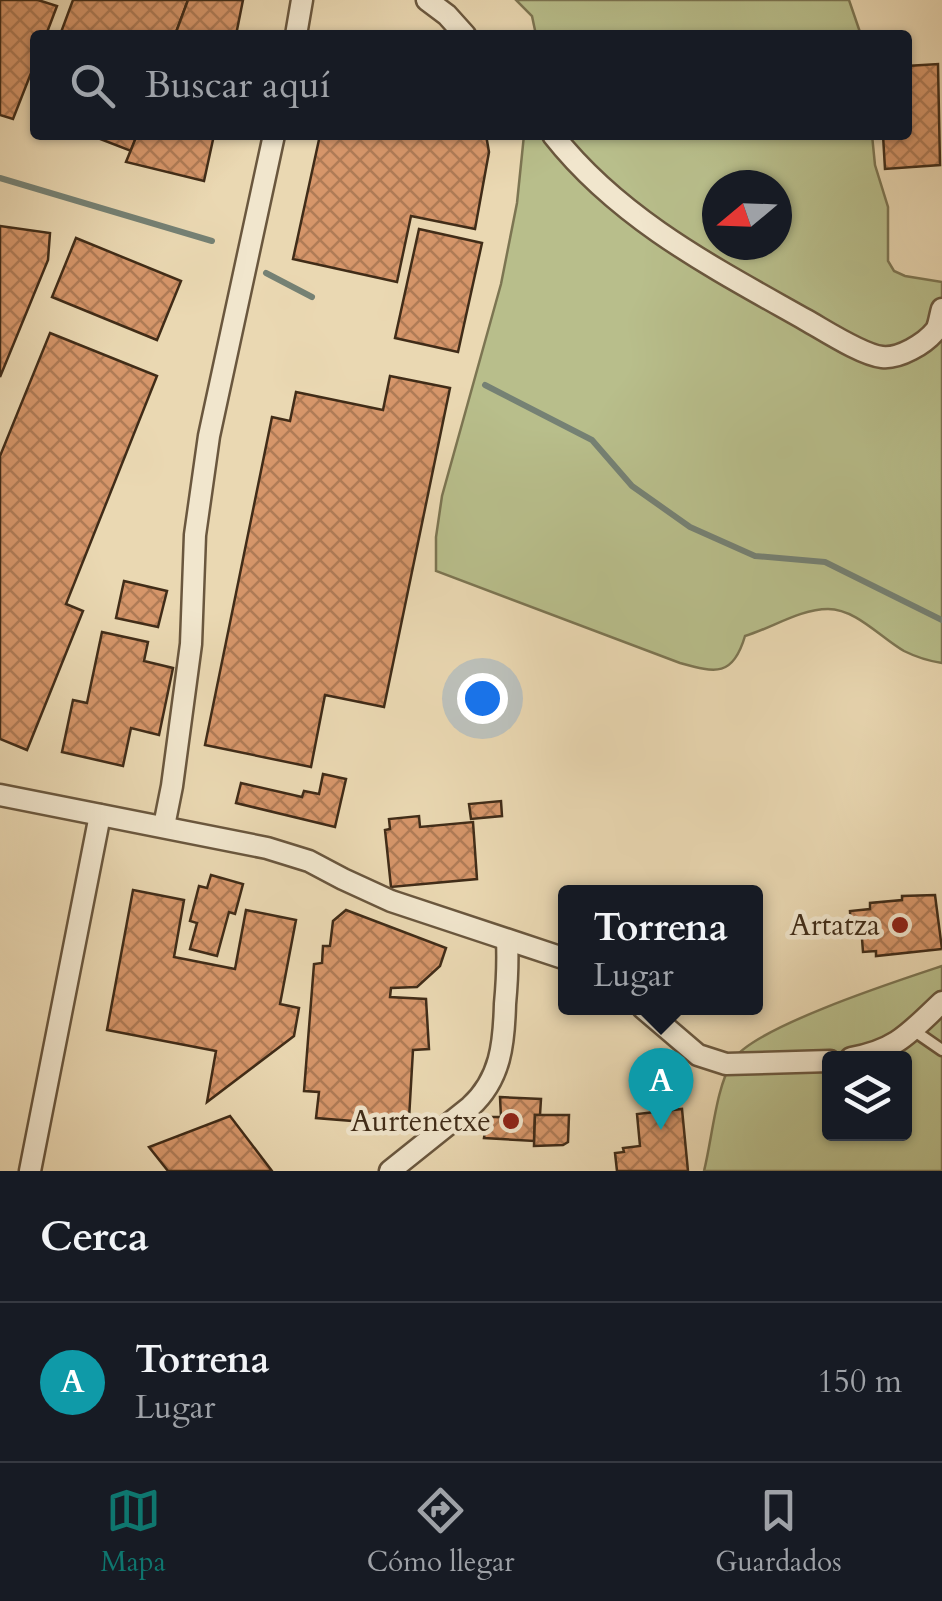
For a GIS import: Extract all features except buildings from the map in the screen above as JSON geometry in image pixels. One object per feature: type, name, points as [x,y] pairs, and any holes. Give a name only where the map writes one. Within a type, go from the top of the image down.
[{"type":"street","points":[[297,30],[302,0]]},
{"type":"street","points":[[427,0],[460,30]]},
{"type":"street","points":[[164,826],[192,644],[195,535],[210,436],[273,140]]},
{"type":"street","points":[[557,140],[600,188],[636,217],[701,260],[880,358],[898,356],[917,346],[937,329],[942,308]]},
{"type":"street","points":[[0,795],[267,848],[310,861],[390,900],[558,956]]},
{"type":"street","points":[[30,1171],[100,815]]},
{"type":"street","points":[[390,1171],[480,1098],[491,1081],[504,1043],[507,940]]},
{"type":"street","points":[[882,1051],[895,1046],[942,1002]]},
{"type":"street","points":[[651,1015],[698,1055],[726,1064],[822,1061]]},
{"type":"lane","points":[[913,1030],[942,1050]]},
{"type":"green space","points":[[516,0],[849,0],[859,30],[535,30],[532,16]]},
{"type":"green space","points":[[523,140],[872,140],[875,165],[888,207],[888,261],[894,271],[905,276],[942,282],[942,663],[909,653],[858,619],[828,609],[797,615],[745,636],[735,659],[721,669],[680,663],[436,571],[442,496],[501,284],[517,203]]},
{"type":"green space","points":[[942,966],[942,1171],[704,1171],[722,1084],[733,1060],[769,1033],[863,993]]},
{"type":"waterway","points":[[0,178],[212,241]]},
{"type":"waterway","points":[[266,273],[312,297]]},
{"type":"waterway","points":[[485,385],[592,440],[632,486],[690,527],[755,556],[825,562],[942,620]]},
{"type":"place","name":"Artatza","points":[[900,925]]},
{"type":"place","name":"Aurtenetxe","points":[[511,1121]]},
{"type":"place","name":"Torrena","points":[[661,1130]]}]
